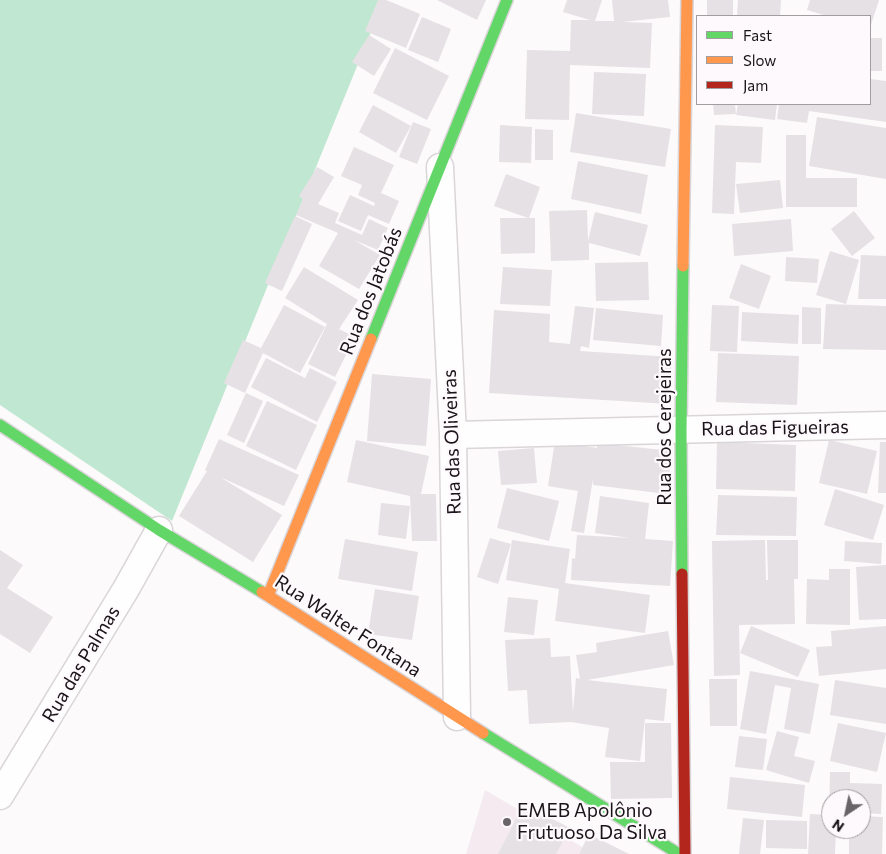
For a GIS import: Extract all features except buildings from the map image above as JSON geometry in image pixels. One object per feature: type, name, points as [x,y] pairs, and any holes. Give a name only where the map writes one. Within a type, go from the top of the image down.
[{"type":"street","name":"Rua dos Jatobás","points":[[268,596],[507,0]]},
{"type":"street","name":"Rua dos Cerejeiras","points":[[684,854],[681,431],[687,0]]},
{"type":"street","name":"Rua das Oliveiras","points":[[440,167],[453,435],[457,717]]},
{"type":"street","name":"Rua Walter Fontana","points":[[0,425],[160,530],[678,854]]},
{"type":"street","name":"Rua das Figueiras","points":[[453,435],[886,425]]},
{"type":"street","name":"Rua das Palmas","points":[[0,796],[160,530]]},
{"type":"shaded area","name":"EMEB Apolônio Frutuoso Da Silva","points":[[485,790],[594,854],[466,854]]},
{"type":"green space","points":[[0,0],[384,0],[172,521],[0,405]]},
{"type":"traffic: fast","points":[[371,339],[507,0]]},
{"type":"traffic: fast","points":[[682,574],[683,266]]},
{"type":"traffic: fast","points":[[0,425],[159,530],[262,592]]},
{"type":"traffic: fast","points":[[483,733],[679,854]]},
{"type":"traffic: slow","points":[[683,266],[687,0]]},
{"type":"traffic: slow","points":[[268,596],[371,339]]},
{"type":"traffic: slow","points":[[262,592],[483,733]]},
{"type":"traffic: jam","points":[[682,574],[685,854]]},
{"type":"place","name":"EMEB Apolônio Frutuoso Da Silva","points":[[507,822]]}]
